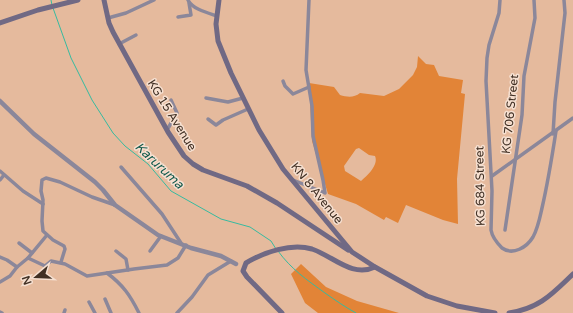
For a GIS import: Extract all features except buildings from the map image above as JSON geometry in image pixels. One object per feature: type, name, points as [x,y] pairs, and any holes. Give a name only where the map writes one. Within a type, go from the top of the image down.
[{"type":"main road","points":[[0,23],[31,12],[78,0]]},
{"type":"main road","name":"KG 15 Avenue","points":[[104,0],[108,18],[119,44],[167,130],[184,156],[203,170],[259,193],[277,203],[352,252]]},
{"type":"main road","name":"KN 8 Avenue","points":[[218,0],[216,31],[218,41],[228,67],[248,109],[283,169],[352,252],[375,268],[441,302],[495,313]]},
{"type":"main road","points":[[328,237],[333,229]]},
{"type":"main road","points":[[328,237],[339,237]]},
{"type":"main road","points":[[334,241],[339,237]]},
{"type":"main road","points":[[282,313],[250,281],[243,271],[246,263],[261,255],[282,249],[299,248],[313,250],[352,269],[365,270],[375,268]]},
{"type":"main road","points":[[510,313],[526,309],[542,302],[573,274]]},
{"type":"street","points":[[108,18],[126,13],[154,0]]},
{"type":"street","points":[[293,180],[325,193],[313,136],[312,106],[306,70],[309,0]]},
{"type":"street","name":"KG 684 Street","points":[[500,0],[500,13],[489,45],[487,58],[487,89],[492,176],[491,233],[504,249],[512,251],[519,250],[531,240],[539,222],[546,193],[555,133],[555,102],[565,13],[564,0]]},
{"type":"street","name":"KG 706 Street","points":[[505,230],[522,115],[524,76],[535,18],[534,0]]},
{"type":"street","points":[[189,2],[200,9],[217,16]]},
{"type":"street","points":[[178,17],[191,15],[189,2]]},
{"type":"street","points":[[119,44],[136,35]]},
{"type":"street","points":[[283,81],[285,86],[293,94],[309,87]]},
{"type":"street","points":[[206,98],[228,102],[243,98]]},
{"type":"street","points":[[167,130],[176,112],[171,100]]},
{"type":"street","points":[[0,101],[34,134],[95,182],[115,205],[137,222],[161,236],[186,246],[221,256],[243,271]]},
{"type":"street","points":[[208,119],[216,124],[248,109]]},
{"type":"street","points":[[492,176],[555,133],[573,118]]},
{"type":"street","points":[[121,166],[162,214],[181,243]]},
{"type":"street","points":[[0,171],[24,191],[43,204]]},
{"type":"street","points":[[0,180],[4,175]]},
{"type":"street","points":[[61,262],[65,249],[64,246],[47,235],[42,225],[42,180],[46,178],[60,182],[92,197],[115,205]]},
{"type":"street","points":[[0,282],[10,276],[17,267],[28,258],[47,235]]},
{"type":"street","points":[[150,251],[161,236]]},
{"type":"street","points":[[19,243],[32,253]]},
{"type":"street","points":[[28,258],[45,266],[51,260],[61,262],[86,276],[171,263],[178,258],[186,246]]},
{"type":"street","points":[[116,252],[126,259],[128,270]]},
{"type":"street","points":[[0,257],[17,267]]},
{"type":"street","points":[[177,313],[181,312],[208,275],[233,263],[246,263]]},
{"type":"street","points":[[107,273],[126,290],[139,313]]},
{"type":"street","points":[[105,299],[111,313]]},
{"type":"street","points":[[89,302],[95,313]]},
{"type":"shaded area","points":[[418,56],[426,64],[434,65],[439,76],[463,80],[461,93],[465,94],[457,179],[458,224],[443,220],[406,205],[398,223],[386,217],[384,220],[356,204],[328,194],[312,141],[309,83],[334,87],[340,95],[350,97],[360,93],[384,96],[399,89],[413,75],[417,67]],"holes":[[[359,148],[369,155],[375,156],[376,159],[374,167],[361,181],[345,171],[344,166],[356,149]]]},
{"type":"shaded area","points":[[301,264],[326,287],[357,301],[399,313],[318,313],[305,303],[291,274]]},
{"type":"waterway","name":"Karuruma","points":[[51,0],[52,5]]},
{"type":"waterway","name":"Karuruma","points":[[53,8],[71,58],[92,100],[113,133],[125,146],[148,164],[171,191],[221,219],[250,227],[271,241],[276,249]]},
{"type":"waterway","name":"Karuruma","points":[[278,251],[288,263],[306,279],[336,301],[356,313]]}]
